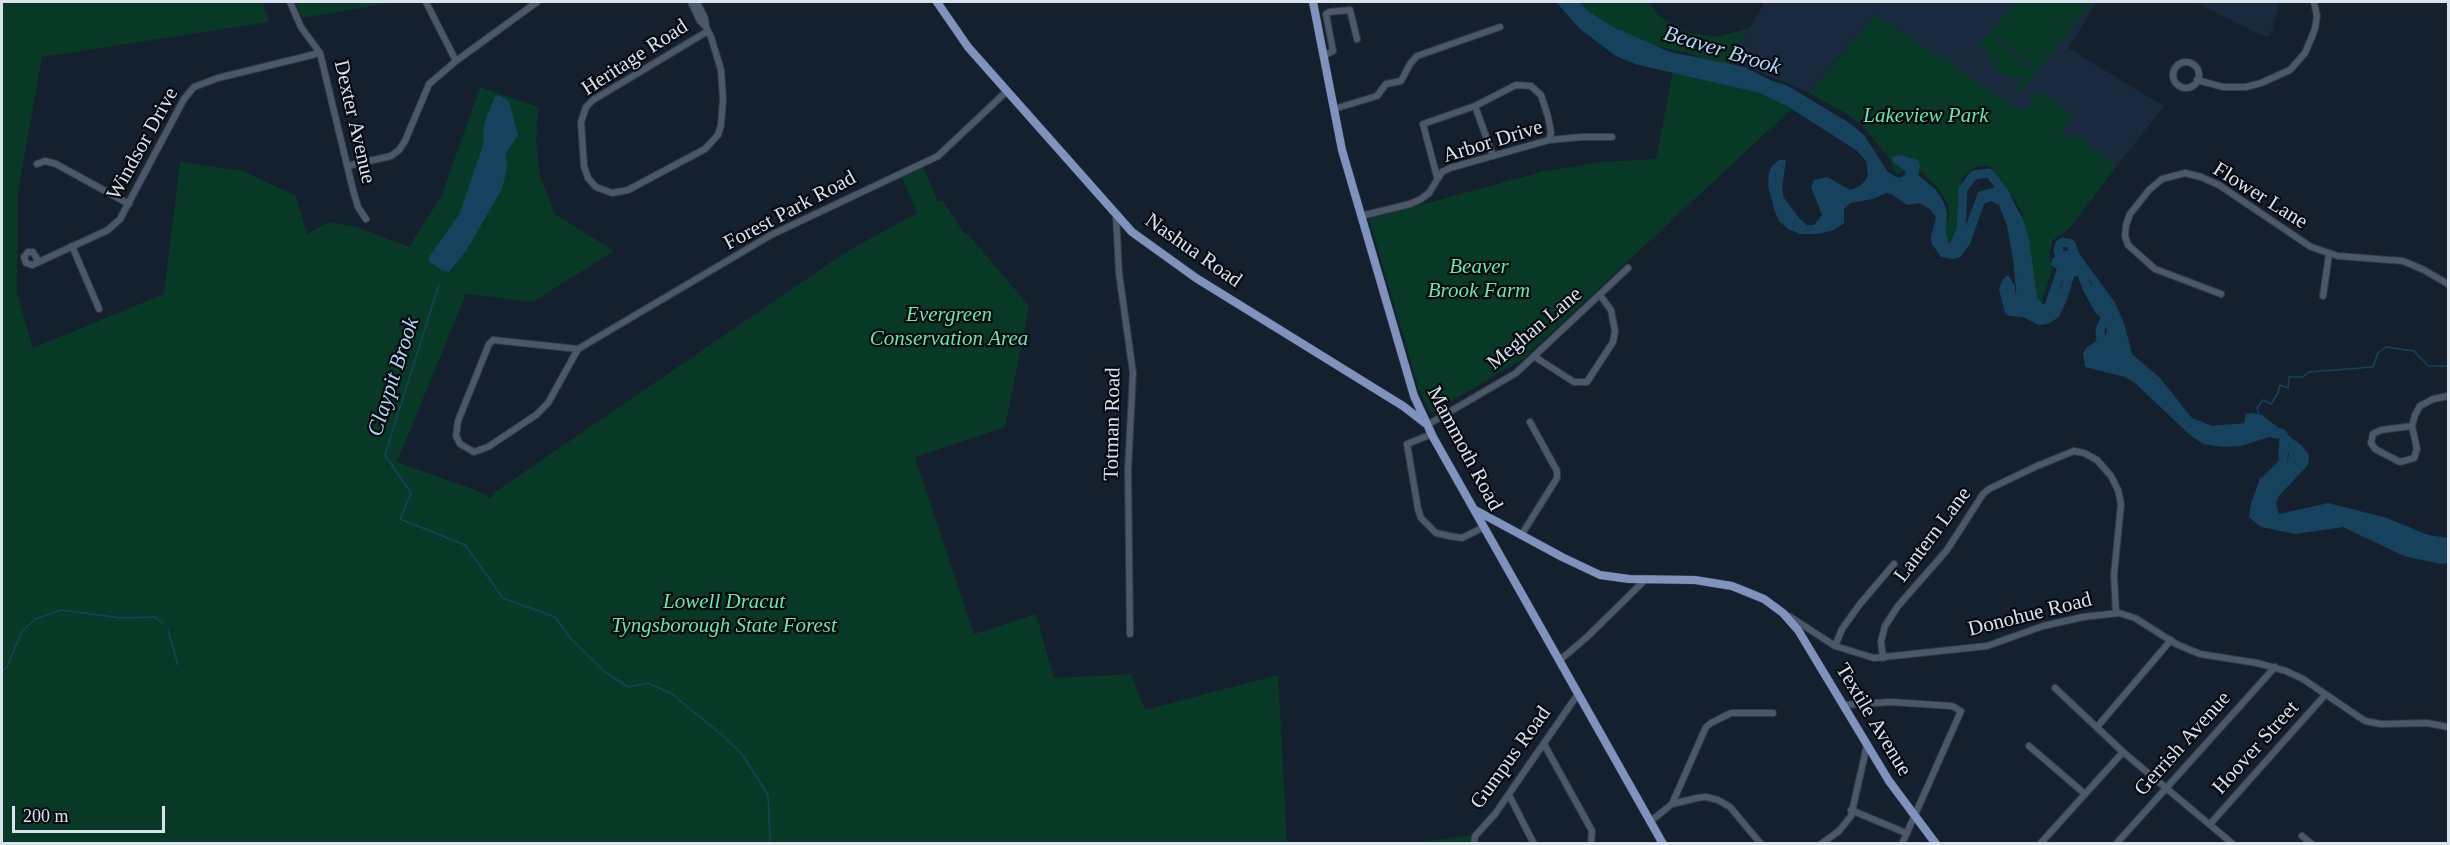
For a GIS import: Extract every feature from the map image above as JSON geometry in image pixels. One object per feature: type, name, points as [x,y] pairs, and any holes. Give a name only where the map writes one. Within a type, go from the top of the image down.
[{"type":"main road","name":"Nashua Road","points":[[937,2],[958,34],[1006,91],[1116,215],[1151,247],[1403,406],[1427,425]]},
{"type":"main road","name":"Mammoth Road","points":[[1313,2],[1342,150],[1414,396],[1427,425],[1474,510],[1663,843]]},
{"type":"main road","name":"Textile Avenue","points":[[1474,510],[1600,575],[1616,578],[1695,580],[1732,585],[1764,599],[1783,613],[1798,630],[1889,781],[1936,843]]},
{"type":"main road","points":[[1491,539],[1493,527],[1498,522]]},
{"type":"street","name":"Dexter Avenue","points":[[290,2],[301,27],[320,53],[358,207],[366,219]]},
{"type":"street","points":[[426,2],[456,61]]},
{"type":"street","points":[[347,166],[391,156],[399,150],[429,84],[456,61],[537,2]]},
{"type":"street","name":"Heritage Road","points":[[691,2],[707,29]]},
{"type":"street","name":"Heritage Road","points":[[697,2],[718,58],[723,82],[722,122],[715,140],[705,149],[624,192],[612,194],[596,187],[588,178],[584,166],[581,122],[586,107],[593,100],[707,29]]},
{"type":"street","points":[[2197,80],[2223,87],[2246,87],[2290,70],[2301,59],[2315,29],[2317,12],[2314,2]]},
{"type":"street","points":[[1323,56],[1333,51],[1326,14],[1329,12],[1350,10],[1357,39]]},
{"type":"street","points":[[1334,109],[1377,96],[1386,84],[1401,81],[1410,64],[1418,56],[1500,27]]},
{"type":"street","name":"Windsor Drive","points":[[39,262],[108,230],[120,219],[184,99],[194,87],[218,78],[320,53]]},
{"type":"street","points":[[2190,63],[2198,70],[2197,80],[2192,86],[2182,87],[2174,81],[2174,71],[2180,64],[2190,63]]},
{"type":"street","points":[[1437,177],[1423,124],[1475,106],[1516,85],[1531,86],[1541,95],[1551,132],[1549,140]]},
{"type":"street","name":"Forest Park Road","points":[[579,350],[771,235],[938,156],[1006,91]]},
{"type":"street","points":[[1475,106],[1493,156]]},
{"type":"street","name":"Arbor Drive","points":[[1361,216],[1421,199],[1429,193],[1437,177],[1450,168],[1549,140],[1612,137]]},
{"type":"street","points":[[37,164],[45,161],[56,164],[129,204]]},
{"type":"street","name":"Flower Lane","points":[[2221,294],[2155,269],[2128,245],[2125,236],[2130,214],[2149,190],[2162,179],[2185,173],[2210,181],[2298,240],[2329,254],[2403,261],[2448,284]]},
{"type":"street","name":"Totman Road","points":[[1116,215],[1119,273],[1134,389],[1128,470],[1130,634]]},
{"type":"street","points":[[72,246],[99,309]]},
{"type":"street","points":[[2323,296],[2329,254]]},
{"type":"street","name":"Meghan Lane","points":[[1427,425],[1516,373],[1628,268]]},
{"type":"street","points":[[1535,357],[1574,382],[1587,382],[1613,342],[1615,331],[1611,310],[1600,295]]},
{"type":"street","points":[[493,340],[579,350],[549,403],[536,414],[480,452],[468,450],[460,444],[456,436],[458,421],[489,344],[493,340]]},
{"type":"street","points":[[2412,426],[2381,430],[2373,434],[2371,443],[2375,449],[2400,462],[2414,458],[2417,450],[2412,426],[2420,406],[2433,399],[2448,396]]},
{"type":"street","points":[[1522,534],[1557,478],[1557,471],[1530,422]]},
{"type":"street","points":[[1432,434],[1407,444],[1421,518],[1436,533],[1462,538],[1484,526]]},
{"type":"street","name":"Lantern Lane","points":[[1883,658],[1881,641],[1885,626],[1898,606],[1947,550],[1981,497],[1989,489],[2058,456],[2074,451],[2097,460],[2111,476],[2118,490],[2121,504],[2114,575],[2116,613]]},
{"type":"street","points":[[1834,646],[1842,629],[1860,604],[1894,564]]},
{"type":"street","points":[[1560,660],[1646,579]]},
{"type":"street","name":"Donohue Road","points":[[1783,613],[1834,646],[1862,656],[1883,658],[1987,646],[2043,626],[2083,617],[2116,613],[2135,618],[2170,640],[2200,654],[2275,667],[2303,679],[2353,715],[2370,723],[2427,723],[2448,727]]},
{"type":"street","points":[[2097,727],[2170,640]]},
{"type":"street","name":"Gerrish Avenue","points":[[2116,843],[2275,667]]},
{"type":"street","points":[[2055,688],[2123,752],[2233,843]]},
{"type":"street","name":"Gumpus Road","points":[[1474,843],[1479,831],[1509,795],[1578,694]]},
{"type":"street","name":"Hoover Street","points":[[2211,823],[2325,695]]},
{"type":"street","points":[[1843,705],[1891,702],[1952,706],[1961,711],[1902,843]]},
{"type":"street","points":[[1672,804],[1706,727],[1731,713],[1773,713]]},
{"type":"street","points":[[1544,744],[1592,831],[1591,843]]},
{"type":"street","points":[[1821,843],[1845,824],[1851,816],[1867,745]]},
{"type":"street","points":[[2029,746],[2085,794]]},
{"type":"street","points":[[2040,843],[2123,752]]},
{"type":"street","points":[[1509,795],[1534,843]]},
{"type":"street","points":[[1651,821],[1672,804],[1706,797],[1718,800],[1730,807],[1761,843]]},
{"type":"street","points":[[1851,810],[1906,832]]},
{"type":"street","points":[[2302,836],[2312,843]]},
{"type":"shaded area","points":[[1556,2],[1579,2],[1589,12],[1613,27],[1670,52],[1745,67],[1788,86],[1851,124],[1864,135],[1888,172],[1898,178],[1904,176],[1906,172],[1893,162],[1892,157],[1900,155],[1918,160],[1920,165],[1918,175],[1936,190],[1944,203],[1947,212],[1946,234],[1952,245],[1958,241],[1978,192],[1995,187],[2003,190],[2023,219],[2029,239],[2037,297],[2044,306],[2056,297],[2063,282],[2060,271],[2051,265],[2052,259],[2059,253],[2071,249],[2077,251],[2114,301],[2124,323],[2132,354],[2160,378],[2192,418],[2229,432],[2243,427],[2246,414],[2262,415],[2302,446],[2309,455],[2308,465],[2279,496],[2276,504],[2279,514],[2328,503],[2387,518],[2428,535],[2448,538],[2448,563],[2441,564],[2404,556],[2343,527],[2296,534],[2261,527],[2249,517],[2251,504],[2260,478],[2287,465],[2289,454],[2284,443],[2280,439],[2269,437],[2241,446],[2224,447],[2203,444],[2190,435],[2135,383],[2125,377],[2085,367],[2083,353],[2087,347],[2106,335],[2107,328],[2093,305],[2091,282],[2081,275],[2074,277],[2059,317],[2048,324],[2039,325],[2023,317],[2009,316],[2005,313],[1999,289],[2003,279],[2008,275],[2015,286],[2015,292],[2020,296],[2024,280],[2022,265],[1999,205],[1991,201],[1984,204],[1970,244],[1960,257],[1954,259],[1941,257],[1932,244],[1931,237],[1936,217],[1930,209],[1919,203],[1907,205],[1886,193],[1873,199],[1850,203],[1844,209],[1844,223],[1834,230],[1818,234],[1800,234],[1788,229],[1779,221],[1768,186],[1772,166],[1779,160],[1786,160],[1782,189],[1784,198],[1800,219],[1807,225],[1814,225],[1822,215],[1811,187],[1814,180],[1827,177],[1850,190],[1865,181],[1868,175],[1866,161],[1856,150],[1787,106],[1760,93],[1635,64],[1616,56],[1580,29]]},
{"type":"shaded area","points":[[1765,2],[2097,2],[2068,48],[2164,106],[2117,166],[2017,109],[1876,15],[1808,92],[1731,60]]},
{"type":"shaded area","points":[[2195,2],[2280,2],[2270,36],[2261,35]]},
{"type":"shaded area","points":[[499,95],[509,101],[518,136],[506,153],[507,168],[502,189],[466,251],[449,272],[444,271],[429,262],[429,257],[460,213],[483,145],[484,125],[495,97]]},
{"type":"green space","name":"Lowell Dracut Tyngsborough State Forest","points":[[2,2],[263,2],[269,22],[42,57],[18,192],[17,293],[33,348],[164,294],[180,162],[243,171],[296,196],[307,234],[329,222],[357,227],[409,247],[442,195],[480,87],[538,107],[536,143],[540,176],[555,214],[614,251],[533,302],[466,294],[397,462],[486,494],[489,499],[495,492],[846,252],[917,213],[902,177],[923,167],[938,202],[942,200],[964,233],[968,234],[1029,306],[1005,427],[915,457],[974,634],[1036,614],[1054,678],[1131,674],[1145,710],[1278,675],[1287,843],[2,844]]},
{"type":"green space","points":[[296,2],[395,2],[302,18]]},
{"type":"green space","points":[[1570,2],[1649,2],[1658,15],[1685,32],[1717,37],[1749,28],[1727,67],[1687,53],[1620,38]]},
{"type":"green space","points":[[2016,2],[2026,2],[1998,35],[2027,2],[2086,2],[2039,58],[2088,2],[2094,2],[2019,93],[2015,89],[2024,78],[2011,78],[2002,74],[1992,64],[1988,48],[1984,51],[1978,46]],"holes":[[[1997,36],[2033,66],[2031,68],[1996,39]]]},
{"type":"green space","name":"Lakeview Park","points":[[1876,15],[1938,56],[1940,54],[2023,112],[2041,91],[2074,117],[2061,134],[2068,138],[2073,133],[2117,166],[2068,230],[2053,240],[2049,254],[2052,269],[2041,306],[2035,309],[2023,233],[2023,214],[2011,193],[1989,166],[1977,166],[1962,178],[1957,202],[1957,229],[1950,241],[1945,240],[1943,235],[1949,216],[1948,203],[1936,186],[1922,172],[1906,169],[1896,175],[1889,158],[1862,125],[1841,110],[1808,93]]},
{"type":"green space","name":"Beaver Brook Farm","points":[[1676,56],[1800,101],[1523,359],[1431,413],[1420,393],[1369,219],[1545,171],[1603,162],[1656,159]]},
{"type":"green space","points":[[1474,835],[1471,843],[1411,843]]},
{"type":"waterway","name":"Beaver Brook","points":[[1946,247],[1954,245],[1961,230],[1963,189],[1974,175],[1989,173],[2005,193],[2009,203]]},
{"type":"waterway","name":"Beaver Brook","points":[[2012,228],[2022,306]]},
{"type":"waterway","name":"Beaver Brook","points":[[2041,311],[2049,306],[2063,265],[2058,250],[2060,244],[2063,242],[2071,244],[2087,288],[2099,310],[2106,316],[2100,330],[2105,348]]},
{"type":"waterway","name":"Claypit Brook","points":[[439,284],[385,455],[411,493],[400,519],[465,545],[503,598],[555,617],[571,639],[605,672],[628,687],[648,683],[672,694],[722,735],[742,754],[768,795],[770,840],[768,844]]},
{"type":"waterway","points":[[2259,414],[2257,408],[2263,400],[2271,404],[2280,385],[2288,388],[2289,377],[2303,377],[2309,372],[2373,367],[2378,353],[2386,347],[2414,351],[2428,366],[2448,366]]},
{"type":"waterway","name":"Beaver Brook","points":[[2215,430],[2255,427]]},
{"type":"waterway","name":"Beaver Brook","points":[[2268,478],[2283,463],[2284,436],[2281,433]]},
{"type":"waterway","points":[[2,672],[8,665],[22,631],[36,619],[61,610],[122,618],[155,617],[163,624]]},
{"type":"waterway","points":[[168,630],[178,665]]},
{"type":"park label","name":"Evergreen Conservation Area","points":[[949,327]]}]
